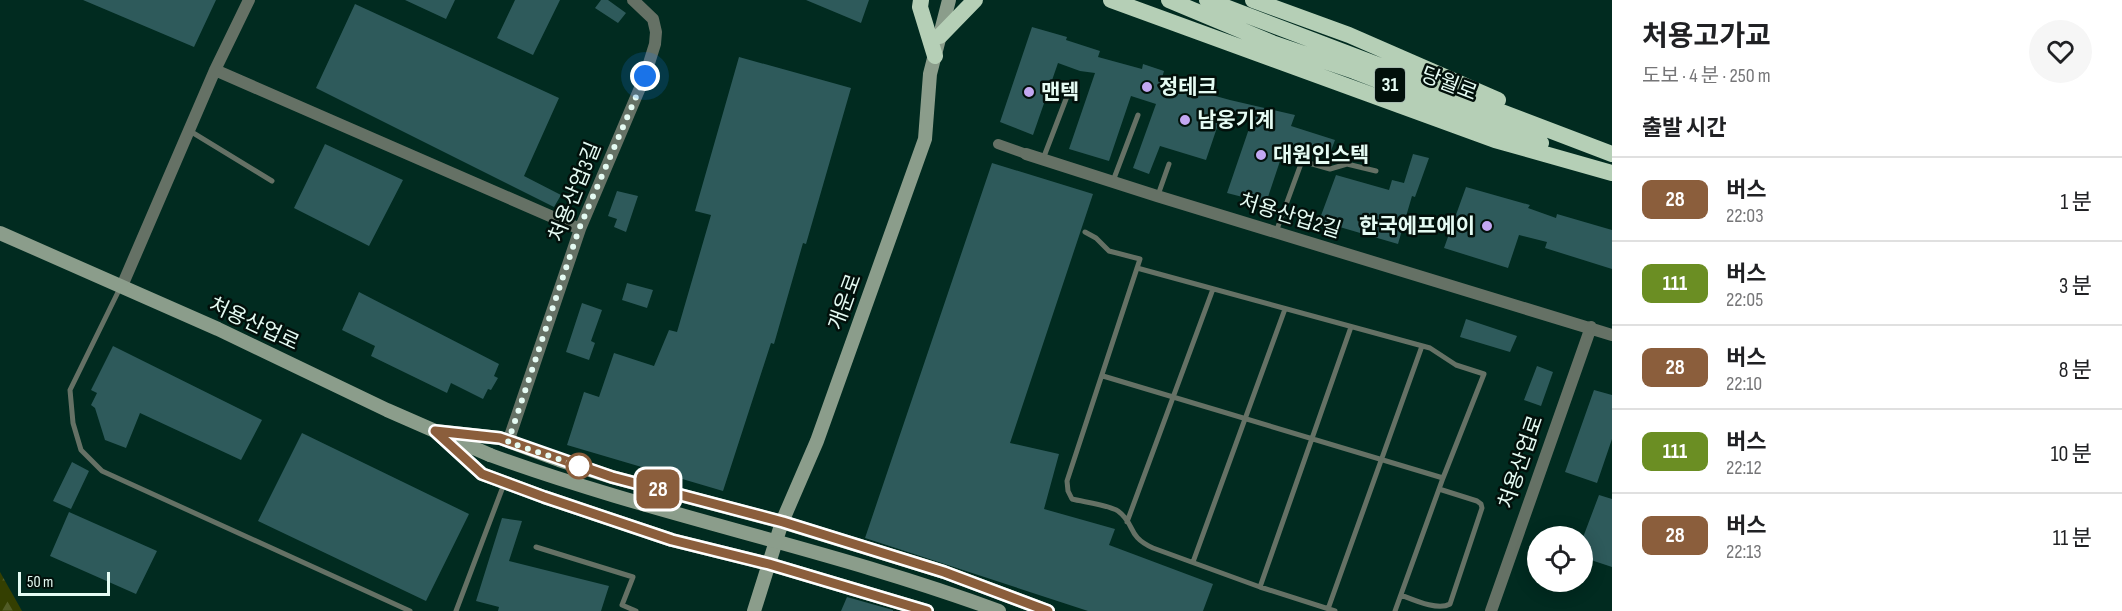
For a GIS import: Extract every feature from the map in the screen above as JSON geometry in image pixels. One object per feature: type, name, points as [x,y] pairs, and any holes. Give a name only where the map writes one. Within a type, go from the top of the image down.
[{"type":"highway","points":[[921,0],[920,7],[935,56]]},
{"type":"highway","points":[[940,36],[975,0]]},
{"type":"highway","points":[[1111,0],[1495,140],[1612,171]]},
{"type":"highway","name":"당월로","points":[[1169,0],[1272,43],[1354,71],[1612,171]]},
{"type":"highway","name":"당월로","points":[[1207,0],[1608,153]]},
{"type":"highway","points":[[1253,0],[1349,35],[1467,85],[1608,153]]},
{"type":"main road","name":"개운로","points":[[754,611],[783,522],[817,441],[925,139],[930,74],[949,0]]},
{"type":"main road","name":"처용산업로","points":[[0,232],[490,455],[617,497],[933,587],[999,611]]},
{"type":"main road","points":[[435,431],[500,438],[612,477],[783,522],[944,572],[1048,611]]},
{"type":"main road","points":[[435,431],[482,474],[672,540],[769,564],[927,611]]},
{"type":"street","points":[[122,286],[215,70],[249,0]]},
{"type":"street","name":"처용산업3길","points":[[508,442],[579,229],[645,76],[655,44],[656,32],[653,19],[633,0]]},
{"type":"street","points":[[215,70],[579,229]]},
{"type":"street","points":[[998,144],[1026,153]]},
{"type":"street","name":"처용산업2길","points":[[1026,153],[1157,196],[1612,334]]},
{"type":"street","name":"처용산업로","points":[[1491,611],[1591,327]]},
{"type":"lane","points":[[1043,159],[1071,86]]},
{"type":"lane","points":[[1112,182],[1138,115]]},
{"type":"lane","points":[[189,130],[272,181]]},
{"type":"lane","points":[[1276,232],[1302,161],[1330,169],[1347,164],[1376,171]]},
{"type":"lane","points":[[1157,196],[1169,164]]},
{"type":"lane","points":[[1085,232],[1096,238],[1109,251],[1140,259],[1067,481],[1068,491],[1072,499],[1117,510],[1127,522],[1134,536],[1141,542],[1260,587],[1332,610],[1422,346]]},
{"type":"lane","points":[[1137,268],[1430,348],[1456,365],[1484,374],[1443,478],[1395,611]]},
{"type":"lane","points":[[122,286],[70,390],[73,423],[81,450],[102,471],[410,611]]},
{"type":"lane","points":[[1127,522],[1213,289]]},
{"type":"lane","points":[[1193,561],[1285,309]]},
{"type":"lane","points":[[1260,587],[1351,327]]},
{"type":"lane","points":[[1103,376],[1443,478]]},
{"type":"lane","points":[[456,611],[504,482]]},
{"type":"lane","points":[[1401,595],[1438,608],[1446,608],[1450,604],[1482,508],[1477,501],[1439,489]]},
{"type":"lane","points":[[536,547],[633,577],[622,605],[636,611]]},
{"type":"green space","points":[[0,572],[22,611],[0,611]]},
{"type":"building","points":[[83,0],[216,0],[194,47]]},
{"type":"building","points":[[405,0],[455,0],[446,19]]},
{"type":"building","points":[[515,0],[560,0],[533,55],[497,38]]},
{"type":"building","points":[[601,0],[608,0],[626,13],[618,23],[595,8]]},
{"type":"building","points":[[806,0],[869,0],[861,23]]},
{"type":"building","points":[[355,4],[559,98],[524,176],[561,195],[554,207],[316,88]]},
{"type":"building","points":[[1032,27],[1067,37],[1066,40],[1100,51],[1098,57],[1142,69],[1143,64],[1164,71],[1161,81],[1295,115],[1291,126],[1335,140],[1329,156],[1286,143],[1266,203],[1227,193],[1253,117],[1223,110],[1206,160],[1160,146],[1149,174],[1133,168],[1156,104],[1131,96],[1109,161],[1069,149],[1095,73],[1080,71],[1058,63],[1033,135],[1000,122]]},
{"type":"building","points":[[739,57],[851,88],[806,244],[803,243],[774,344],[771,343],[723,491],[567,445],[584,392],[599,397],[614,353],[654,366],[669,330],[677,332],[711,215],[695,211]]},
{"type":"building","points":[[325,144],[403,180],[369,246],[294,208]]},
{"type":"building","points":[[1413,154],[1429,158],[1415,197],[1412,196],[1398,244],[1319,221],[1336,175],[1389,190],[1392,180],[1404,183]]},
{"type":"building","points":[[992,163],[1093,194],[1010,443],[1059,454],[1044,509],[1115,529],[1109,545],[1213,584],[1203,611],[1088,611],[865,538]]},
{"type":"building","points":[[1466,187],[1530,205],[1528,208],[1556,218],[1557,214],[1612,230],[1612,269],[1545,248],[1547,242],[1519,235],[1508,268],[1444,248]]},
{"type":"building","points":[[617,191],[638,196],[626,232],[614,227],[617,219],[608,216]]},
{"type":"building","points":[[627,283],[653,290],[647,308],[622,300]]},
{"type":"building","points":[[359,292],[499,364],[494,376],[498,378],[491,390],[488,389],[483,399],[451,383],[447,393],[371,356],[375,346],[342,330]]},
{"type":"building","points":[[582,303],[602,310],[591,341],[595,343],[589,360],[566,352]]},
{"type":"building","points":[[1466,319],[1517,336],[1510,352],[1460,337]]},
{"type":"building","points":[[113,346],[262,420],[241,460],[140,413],[126,448],[105,440],[95,408],[91,405],[97,393],[91,390]]},
{"type":"building","points":[[1537,366],[1553,372],[1541,406],[1524,400]]},
{"type":"building","points":[[1594,390],[1612,395],[1612,439],[1597,483],[1565,472]]},
{"type":"building","points":[[302,433],[469,514],[426,601],[258,521]]},
{"type":"building","points":[[72,462],[89,471],[71,509],[53,501]]},
{"type":"building","points":[[1599,495],[1612,499],[1612,567],[1593,561],[1593,526],[1587,526]]},
{"type":"building","points":[[69,512],[157,551],[136,594],[50,556]]},
{"type":"building","points":[[502,518],[522,521],[509,561],[609,586],[601,611],[498,611],[499,607],[476,601]]},
{"type":"building","points":[[847,597],[893,610],[893,611],[841,611]]},
{"type":"bus line","name":"28","points":[[927,611],[769,564],[672,540],[544,497],[482,474],[435,431],[500,438],[612,477],[783,522],[944,572],[1048,611]]},
{"type":"place","name":"정테크","points":[[1147,87]]},
{"type":"place","name":"맨텍","points":[[1029,92]]},
{"type":"place","name":"남웅기계","points":[[1185,120]]},
{"type":"place","name":"대원인스텍","points":[[1261,155]]},
{"type":"place","name":"한국에프에이","points":[[1487,226]]},
{"type":"route","points":[[579,466],[508,442],[579,229],[645,76]]}]
